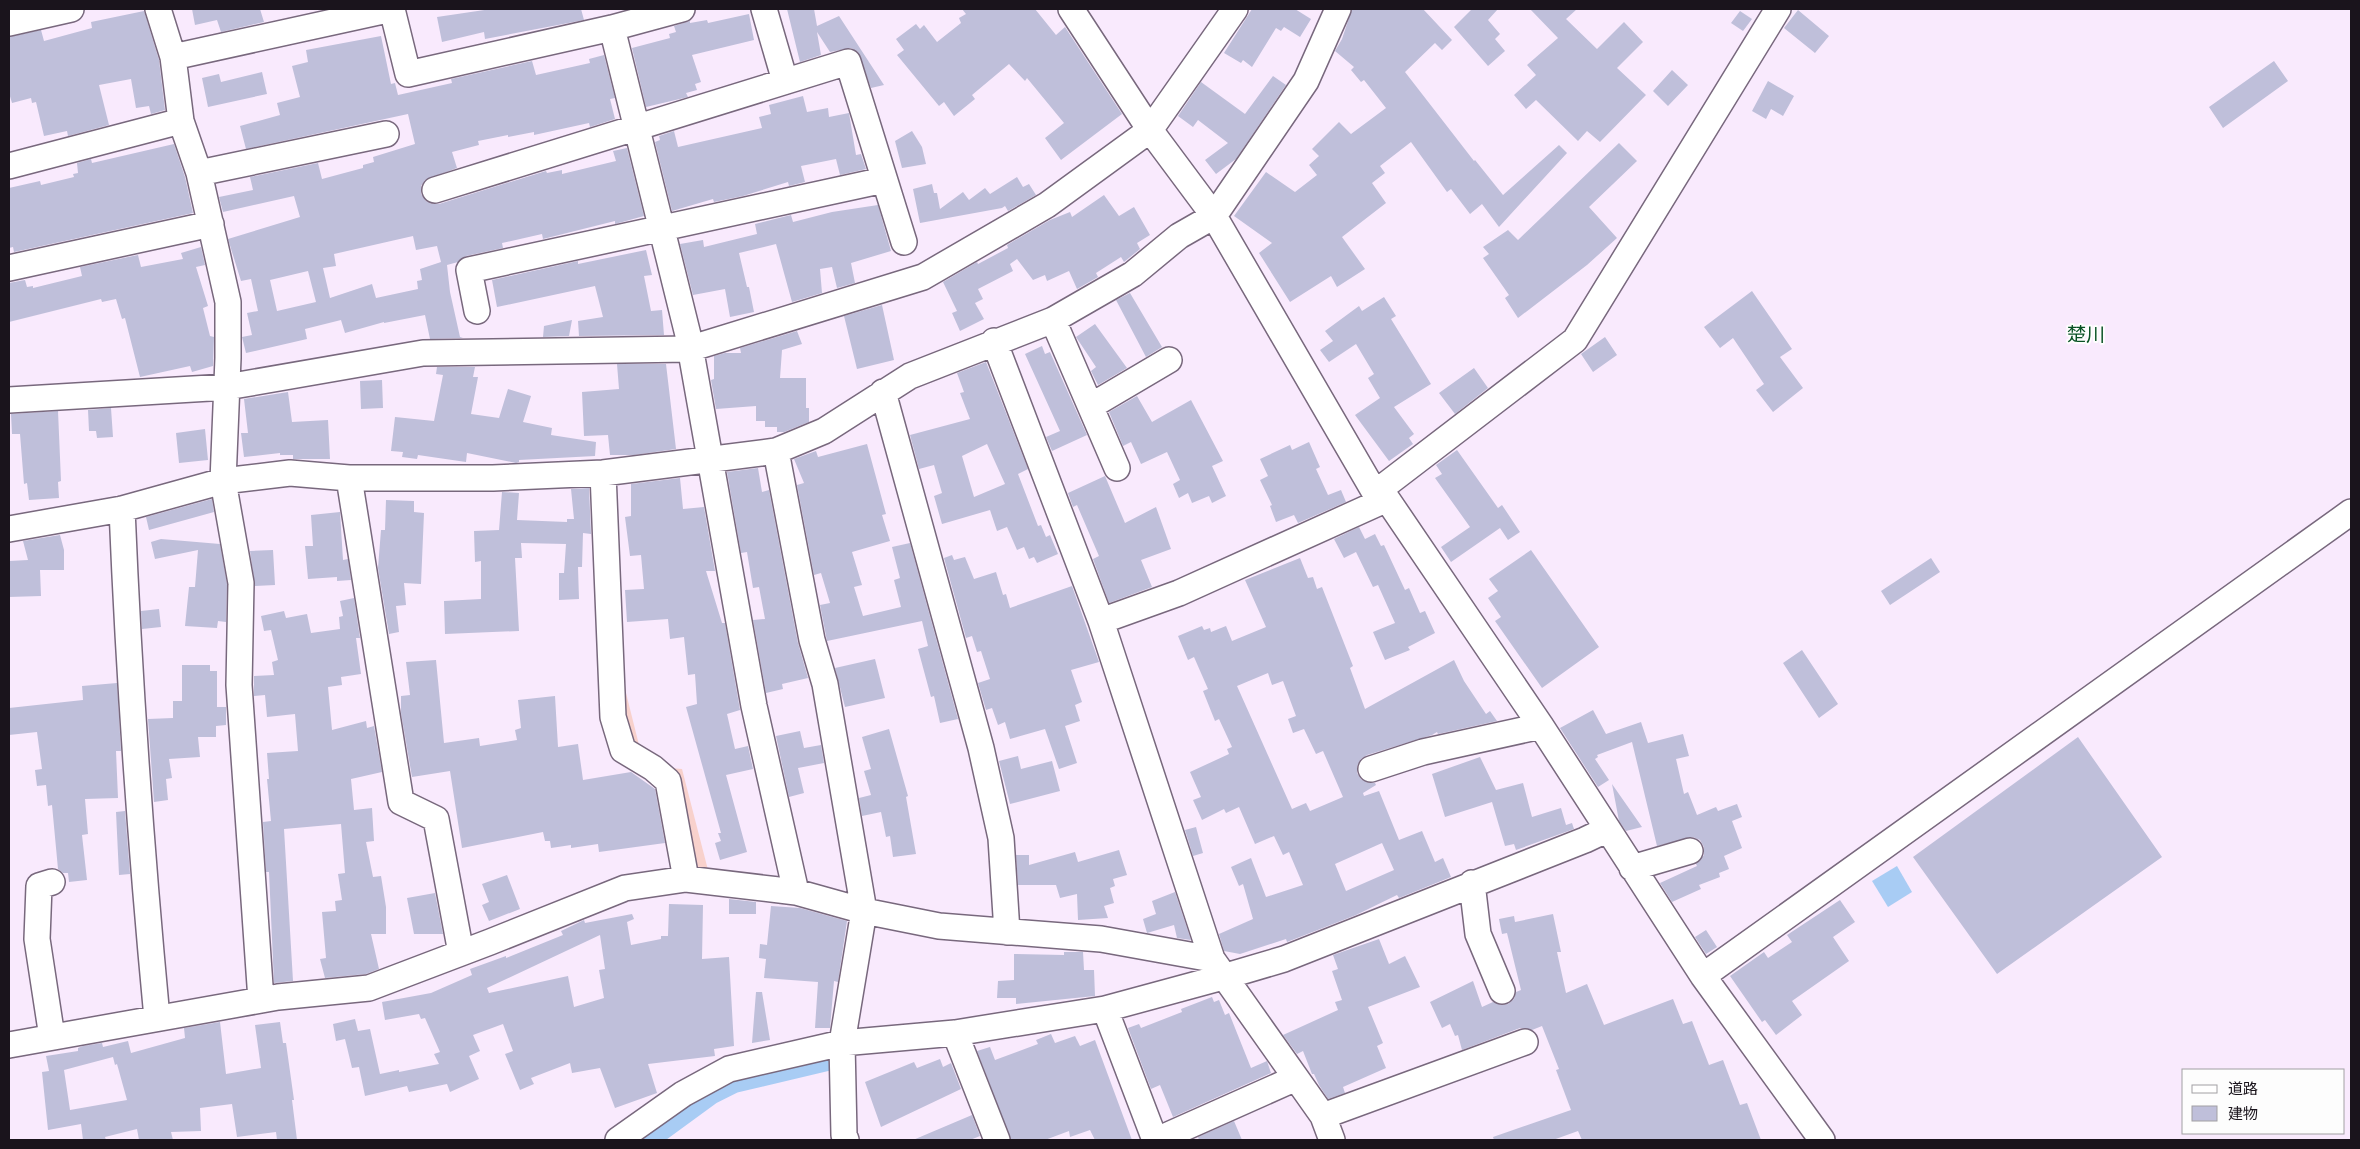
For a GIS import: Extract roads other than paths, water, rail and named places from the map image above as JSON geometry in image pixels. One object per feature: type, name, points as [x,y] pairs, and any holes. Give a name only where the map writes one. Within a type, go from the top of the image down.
[{"type":"street","points":[[9,23],[71,9]]},
{"type":"street","points":[[158,9],[173,57],[181,121],[199,173],[228,302],[223,481],[241,583],[239,685],[261,1000]]},
{"type":"street","points":[[173,57],[392,9],[408,74],[612,28],[682,9]]},
{"type":"street","points":[[764,9],[785,82]]},
{"type":"street","points":[[1071,9],[1150,130],[1214,216],[1381,496],[1541,726],[1606,830],[1703,976],[1822,1140]]},
{"type":"street","points":[[9,400],[227,387],[423,353],[689,349],[923,277],[1047,205],[1150,130],[1235,9]]},
{"type":"street","points":[[9,529],[122,509],[223,481],[290,473],[349,478],[493,478],[603,473],[710,461],[776,451],[824,431],[910,376],[994,341],[1053,320],[1133,274],[1179,236],[1214,216],[1306,81],[1338,9]]},
{"type":"street","points":[[1101,621],[1179,593],[1381,496],[1575,340],[1778,9]]},
{"type":"street","points":[[612,28],[688,335],[754,706],[796,892]]},
{"type":"street","points":[[435,190],[848,62],[904,242]]},
{"type":"street","points":[[9,166],[181,121]]},
{"type":"street","points":[[199,173],[386,134]]},
{"type":"street","points":[[477,311],[469,270],[884,180]]},
{"type":"street","points":[[9,268],[211,224]]},
{"type":"street","points":[[1053,320],[1117,468]]},
{"type":"street","points":[[994,341],[1101,621],[1218,968],[1323,1116],[1332,1140]]},
{"type":"street","points":[[1091,406],[1169,360]]},
{"type":"street","points":[[884,392],[981,748],[1001,838],[1007,932]]},
{"type":"street","points":[[776,451],[812,640],[824,684],[864,912],[842,1043],[844,1135],[846,1140]]},
{"type":"street","points":[[603,473],[612,717],[623,750],[653,768],[668,781],[686,879]]},
{"type":"street","points":[[349,478],[402,802],[436,819],[461,953]]},
{"type":"street","points":[[122,509],[127,648],[140,837],[158,1018]]},
{"type":"street","points":[[1703,976],[2351,512]]},
{"type":"street","points":[[1371,769],[1423,752],[1541,726]]},
{"type":"street","points":[[618,1140],[684,1094],[729,1069],[842,1043],[955,1033],[1105,1009],[1218,968],[1284,959],[1606,830]]},
{"type":"street","points":[[1632,868],[1690,851]]},
{"type":"street","points":[[9,1045],[261,1000],[369,988],[625,888],[686,879],[796,892],[864,912],[939,926],[1101,939],[1218,968]]},
{"type":"street","points":[[52,882],[39,886],[37,939],[52,1038]]},
{"type":"street","points":[[1472,883],[1478,934],[1502,991]]},
{"type":"street","points":[[1105,1009],[1156,1140],[1296,1078]]},
{"type":"street","points":[[955,1033],[997,1140]]},
{"type":"street","points":[[1323,1116],[1525,1042]]},
{"type":"water","points":[[1897,866],[1912,892],[1888,907],[1872,881]]},
{"type":"waterway","points":[[649,1140],[712,1094],[734,1083],[827,1061]]},
{"type":"district","name":"楚川","points":[[2086,333]]}]
